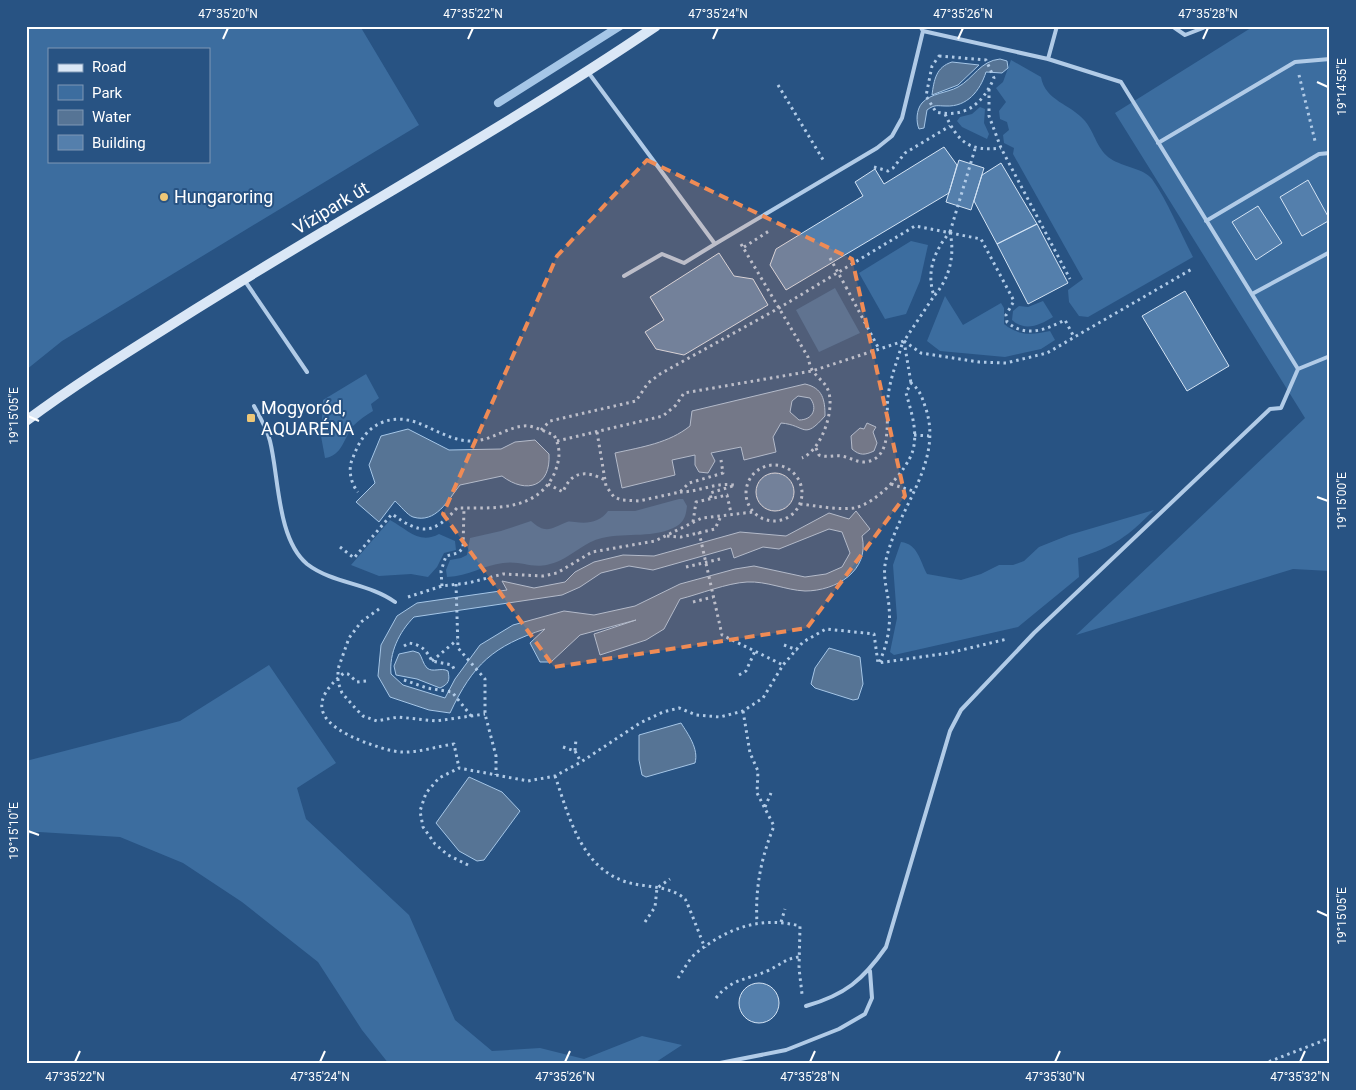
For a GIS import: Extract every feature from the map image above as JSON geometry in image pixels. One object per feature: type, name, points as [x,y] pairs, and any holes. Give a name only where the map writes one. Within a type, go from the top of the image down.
[{"type":"street","name":"Vízipark út","points":[[26,421],[75,385],[244,279],[588,72],[656,26]]},
{"type":"lane","points":[[624,276],[662,254],[684,263],[876,148],[892,136],[902,118],[923,31],[920,26]]},
{"type":"lane","points":[[1048,60],[1057,26]]},
{"type":"lane","points":[[1172,26],[1185,35],[1203,28]]},
{"type":"lane","points":[[923,31],[1048,60],[1121,82],[1298,369]]},
{"type":"lane","points":[[1158,143],[1296,62],[1330,59]]},
{"type":"lane","points":[[588,72],[715,244]]},
{"type":"lane","points":[[1206,221],[1319,154],[1330,153]]},
{"type":"lane","points":[[1252,294],[1330,252]]},
{"type":"lane","points":[[244,279],[306,372]]},
{"type":"lane","points":[[806,1006],[826,1000],[846,990],[870,971],[886,947],[950,731],[960,710],[1034,633],[1270,409],[1281,408],[1298,369],[1330,356]]},
{"type":"lane","points":[[254,406],[270,439],[280,502],[296,553],[309,565],[328,575],[383,593],[395,602]]},
{"type":"lane","points":[[715,1064],[786,1050],[839,1029],[865,1014],[872,998],[870,971]]},
{"type":"path","points":[[952,56],[940,56],[932,66],[926,96],[936,112],[945,114],[958,114],[971,108],[989,89],[994,78],[986,60]]},
{"type":"path","points":[[1296,62],[1313,131]]},
{"type":"path","points":[[778,85],[820,154]]},
{"type":"path","points":[[989,89],[989,116],[1001,148],[1070,279]]},
{"type":"path","points":[[945,114],[950,126],[961,140],[975,149],[1001,148]]},
{"type":"path","points":[[872,166],[888,171],[893,168],[905,153],[950,126]]},
{"type":"path","points":[[934,296],[929,281],[938,245],[950,232],[975,149]]},
{"type":"path","points":[[541,430],[550,421],[636,402],[648,383],[660,374],[779,308],[915,226],[981,239],[1014,301],[1006,315],[1007,322],[1021,331],[1033,332],[1048,328],[1065,320],[1074,337]]},
{"type":"path","points":[[744,247],[775,228]]},
{"type":"path","points":[[735,232],[808,357],[812,371],[824,380],[829,394],[829,413],[816,448],[809,455],[802,458]]},
{"type":"path","points":[[816,448],[819,454],[826,458],[842,456],[860,462],[870,461],[878,457],[888,430],[887,398],[904,340],[934,296],[944,285],[954,249],[950,232]]},
{"type":"path","points":[[830,258],[879,348]]},
{"type":"path","points":[[904,340],[921,353],[979,362],[1006,363],[1047,352],[1192,269]]},
{"type":"path","points":[[557,440],[663,416],[676,405],[684,393],[812,371],[904,340]]},
{"type":"path","points":[[878,663],[885,651],[889,626],[889,606],[884,578],[885,564],[895,531],[929,453],[929,419],[920,390],[912,383],[904,340]]},
{"type":"path","points":[[800,504],[834,509],[856,508],[871,502],[891,484],[913,450],[914,422],[906,393],[912,383]]},
{"type":"path","points":[[343,548],[354,558],[392,514],[418,529],[431,528],[440,525],[457,508],[510,507],[527,501],[548,484],[559,459],[560,445],[554,435],[528,426],[514,428],[488,439],[470,441],[456,438],[413,421],[396,418],[388,420],[366,432],[356,448],[350,464],[350,476],[358,492]]},
{"type":"path","points":[[597,432],[606,486],[614,498],[639,501],[680,492],[690,492],[724,483],[734,485],[710,494],[711,498]]},
{"type":"path","points":[[914,435],[929,436]]},
{"type":"path","points":[[680,492],[689,483],[723,472],[721,460]]},
{"type":"path","points":[[772,465],[790,469],[797,476],[803,494],[795,512],[778,521],[761,518],[754,512],[746,496],[750,478],[764,467],[772,465]]},
{"type":"path","points":[[548,484],[563,492],[568,480],[574,475],[584,473],[605,480]]},
{"type":"path","points":[[891,484],[913,491]]},
{"type":"path","points":[[693,522],[696,502],[711,498],[727,495],[731,514]]},
{"type":"path","points":[[442,586],[441,571],[446,556],[458,553],[464,548],[464,508]]},
{"type":"path","points":[[485,714],[436,721],[411,717],[377,721],[363,716],[342,693],[338,678],[342,656],[349,638],[361,622],[374,612],[395,602],[442,586],[503,574],[543,576],[557,573],[592,552],[621,545],[655,541],[693,522],[721,515],[754,512]]},
{"type":"path","points":[[665,536],[681,537],[715,529],[721,515]]},
{"type":"path","points":[[699,532],[722,635],[784,665]]},
{"type":"path","points":[[686,567],[720,559]]},
{"type":"path","points":[[456,584],[460,652],[484,678],[485,714],[496,756],[496,775]]},
{"type":"path","points":[[693,602],[713,597]]},
{"type":"path","points":[[468,865],[435,844],[423,827],[420,811],[426,794],[439,778],[459,768],[528,782],[555,776],[581,762],[640,723],[663,712],[679,708],[696,715],[720,718],[743,711],[763,698],[784,665],[804,642],[826,629],[874,634],[878,663]]},
{"type":"path","points":[[878,663],[949,653],[1034,633]]},
{"type":"path","points":[[432,661],[458,640]]},
{"type":"path","points":[[404,646],[409,643],[425,649],[432,661],[452,665],[455,671]]},
{"type":"path","points":[[784,645],[797,650]]},
{"type":"path","points":[[739,675],[746,671],[754,651]]},
{"type":"path","points":[[366,681],[357,682],[344,673],[330,683],[321,704],[330,724],[356,739],[393,751],[403,752],[454,744],[459,768]]},
{"type":"path","points":[[404,680],[427,688],[452,692],[472,717]]},
{"type":"path","points":[[743,711],[750,753],[758,772],[757,793],[774,826],[767,842],[756,887],[757,923]]},
{"type":"path","points":[[576,739],[575,751],[581,762]]},
{"type":"path","points":[[563,748],[575,751]]},
{"type":"path","points":[[555,776],[573,828],[592,862],[613,877],[657,888],[683,897],[687,901],[705,948]]},
{"type":"path","points":[[765,808],[771,793]]},
{"type":"path","points":[[645,922],[655,907],[657,888],[670,879]]},
{"type":"path","points":[[781,922],[785,909]]},
{"type":"path","points":[[678,978],[694,954],[732,931],[763,921],[800,926],[799,957],[802,992],[806,1006]]},
{"type":"path","points":[[716,998],[723,989],[741,978],[767,971],[790,958],[799,957]]},
{"type":"path","points":[[1263,1064],[1330,1038]]},
{"type":"highlighted area","points":[[647,160],[852,259],[905,496],[807,628],[554,667],[443,514],[557,256]]},
{"type":"green space","name":"Hungaroring","points":[[26,26],[360,26],[419,125],[62,341],[26,370]]},
{"type":"green space","points":[[1254,26],[1330,26],[1330,571],[1293,569],[1076,635],[1305,418],[1115,113]]},
{"type":"green space","points":[[1011,60],[1041,77],[1043,85],[1053,97],[1085,121],[1106,155],[1116,162],[1143,172],[1152,179],[1169,207],[1193,257],[1088,317],[1079,316],[1069,302],[1068,290],[1083,279],[1013,154],[1014,148],[1004,143],[1003,135],[1009,130],[1007,122],[1000,119],[999,111],[1006,102],[996,88],[1003,82]]},
{"type":"green space","points":[[980,107],[985,109],[984,123],[989,134],[987,139],[962,127],[957,121],[960,117],[972,114]]},
{"type":"green space","points":[[911,241],[928,245],[920,281],[906,314],[885,319],[859,273]]},
{"type":"green space","points":[[835,288],[860,333],[819,352],[796,310]]},
{"type":"green space","points":[[945,296],[963,325],[1001,303],[1004,308],[1004,324],[1015,331],[1026,334],[1050,331],[1055,340],[1041,349],[1005,357],[940,351],[927,341]]},
{"type":"green space","points":[[1043,301],[1053,317],[1043,323],[1032,326],[1022,326],[1012,320],[1013,311],[1019,306],[1028,307]]},
{"type":"green space","points":[[366,374],[379,398],[371,404],[373,411],[353,426],[342,446],[335,454],[325,458],[321,436],[323,400]]},
{"type":"green space","points":[[683,499],[687,506],[685,517],[680,524],[668,530],[659,533],[602,538],[590,542],[559,561],[542,566],[503,563],[462,575],[447,577],[446,570],[450,560],[467,555],[470,538],[501,531],[531,521],[545,529],[568,522],[589,522],[601,518],[608,511],[635,511]]},
{"type":"green space","points":[[1154,510],[1120,540],[1078,558],[1079,577],[1018,627],[894,655],[890,652],[897,618],[893,565],[901,542],[907,543],[915,550],[927,574],[961,580],[981,574],[999,565],[1013,565],[1024,561],[1039,547],[1069,535]]},
{"type":"green space","points":[[390,520],[419,537],[432,537],[439,534],[455,541],[456,550],[444,553],[437,567],[428,577],[411,574],[379,576],[351,565]]},
{"type":"green space","points":[[269,665],[336,763],[297,788],[306,819],[409,915],[455,1020],[492,1051],[540,1048],[584,1059],[642,1036],[682,1045],[653,1064],[389,1064],[362,1030],[318,962],[242,902],[183,863],[120,837],[39,832],[26,835],[26,761],[180,721]]},
{"type":"water","points":[[993,60],[1007,61],[1008,68],[1002,73],[986,72],[976,91],[966,101],[954,106],[936,106],[927,110],[924,128],[919,129],[917,120],[922,103],[934,95],[958,87],[982,66]]},
{"type":"water","points":[[952,62],[979,65],[958,85],[932,95],[935,79],[939,71],[942,67]]},
{"type":"water","points":[[805,384],[816,388],[822,396],[825,416],[818,424],[808,430],[781,423],[773,437],[776,452],[744,460],[741,447],[711,453],[715,461],[708,473],[699,472],[695,465],[695,455],[672,460],[675,475],[622,488],[615,453],[655,444],[673,437],[690,426],[692,411]],"holes":[[[798,396],[810,398],[814,406],[813,413],[808,418],[799,420],[790,412],[792,401]]]},
{"type":"water","points":[[867,423],[876,427],[873,432],[877,443],[874,451],[860,454],[852,449],[851,436],[860,428],[864,429]]},
{"type":"water","points":[[408,429],[449,450],[501,449],[515,442],[535,440],[549,454],[549,465],[542,480],[528,486],[511,482],[502,476],[460,485],[441,509],[428,517],[413,517],[395,501],[379,522],[356,502],[375,483],[369,465],[381,436]]},
{"type":"water","points":[[856,511],[870,529],[862,536],[863,548],[861,559],[856,569],[839,583],[817,590],[805,591],[747,582],[731,584],[680,599],[664,629],[646,640],[600,655],[594,634],[636,620],[580,635],[551,662],[540,662],[530,643],[545,629],[527,635],[498,650],[476,669],[450,713],[429,710],[390,697],[378,676],[381,645],[397,616],[417,603],[507,590],[502,581],[534,588],[565,582],[575,572],[594,562],[623,555],[654,556],[740,532],[786,536],[829,513],[849,519]],"holes":[[[829,529],[842,532],[850,553],[842,567],[826,574],[805,577],[754,566],[735,569],[680,584],[635,606],[594,615],[564,611],[513,625],[480,645],[455,679],[445,698],[403,685],[391,674],[393,651],[396,643],[414,617],[562,595],[580,587],[601,573],[629,566],[653,570],[731,548],[734,558],[763,547],[779,549]]]},
{"type":"water","points":[[829,648],[860,657],[863,684],[858,699],[853,700],[815,688],[811,684],[815,668]]},
{"type":"water","points":[[413,651],[419,653],[427,668],[448,671],[449,679],[445,685],[440,688],[417,679],[396,675],[394,666],[399,654]]},
{"type":"water","points":[[681,723],[694,747],[695,763],[646,777],[642,775],[639,760],[639,735]]},
{"type":"water","points":[[469,777],[502,792],[520,811],[484,860],[477,861],[459,851],[436,823]]},
{"type":"building","points":[[944,147],[957,165],[949,193],[786,290],[770,265],[776,249],[863,196],[855,182],[875,169],[884,184]]},
{"type":"building","points":[[959,160],[984,168],[971,210],[946,202]]},
{"type":"building","points":[[1001,163],[1037,224],[997,244],[974,201],[982,175]]},
{"type":"building","points":[[1308,180],[1330,220],[1302,236],[1280,197]]},
{"type":"building","points":[[1258,206],[1282,243],[1256,260],[1232,222]]},
{"type":"building","points":[[1037,224],[1068,283],[1028,304],[997,244]]},
{"type":"building","points":[[719,253],[734,276],[753,279],[768,305],[684,355],[656,349],[645,332],[664,320],[650,297]]},
{"type":"building","points":[[1185,291],[1229,366],[1187,391],[1142,316]]},
{"type":"building","points":[[775,473],[782,474],[788,479],[793,485],[793,499],[788,505],[782,510],[775,511],[768,510],[762,505],[757,499],[756,492],[757,485],[762,479],[768,474]]},
{"type":"building","points":[[755,983],[763,983],[770,986],[776,992],[779,1003],[776,1014],[770,1020],[763,1023],[755,1023],[748,1020],[742,1014],[739,1007],[739,999],[742,992],[748,986]]},
{"type":"waterway","points":[[498,103],[620,26]]},
{"type":"place","name":"Hungaroring","points":[[164,197]]},
{"type":"place","name":"Mogyoród, AQUARÉNA","points":[[251,418]]}]
